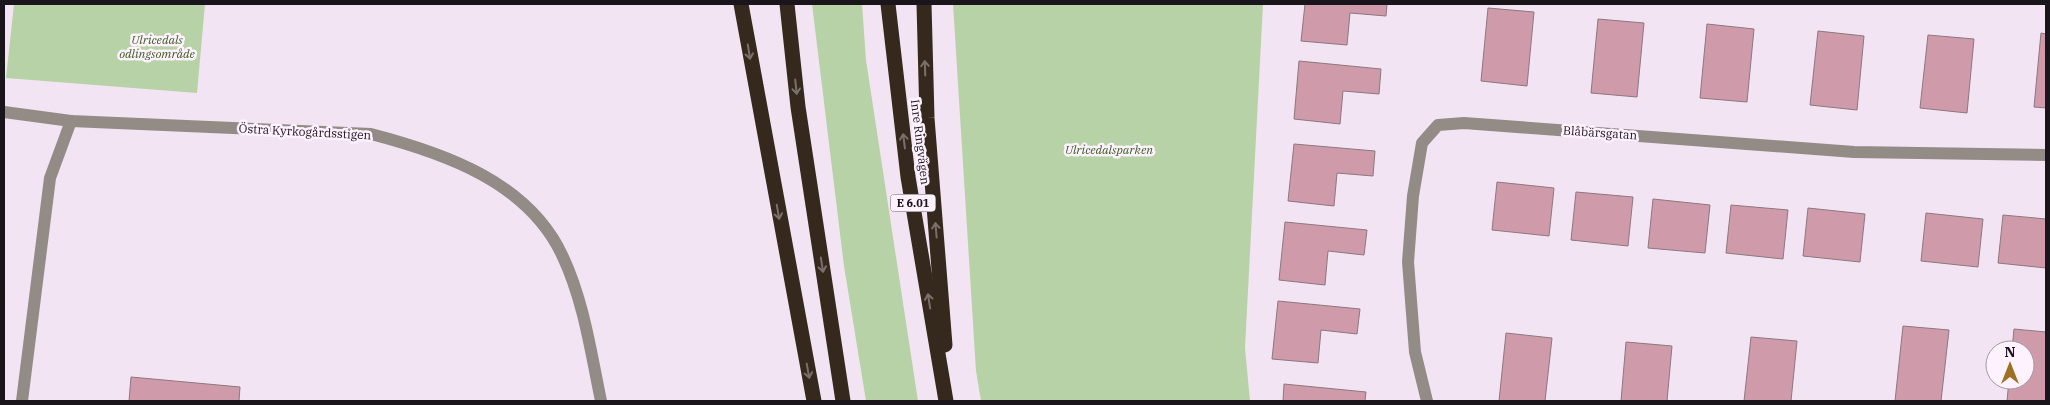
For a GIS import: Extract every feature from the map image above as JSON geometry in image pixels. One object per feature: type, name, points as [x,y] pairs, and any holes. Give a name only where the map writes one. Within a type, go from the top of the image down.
[{"type":"highway","points":[[741,4],[814,401]]},
{"type":"highway","points":[[787,4],[798,107],[843,401]]},
{"type":"highway","name":"Inre Ringvägen","points":[[888,4],[908,177],[947,401]]},
{"type":"highway","points":[[924,4],[927,118],[947,401]]},
{"type":"street","name":"Östra Kyrkogårdsstigen","points":[[4,112],[71,122],[370,134],[416,146],[456,160],[489,178],[520,201],[550,235],[563,257],[582,310],[601,401]]},
{"type":"street","points":[[22,401],[50,178],[71,122]]},
{"type":"street","name":"Blåbärsgatan","points":[[1427,401],[1415,352],[1408,262],[1414,196],[1422,143],[1438,125],[1473,124],[1854,152],[2046,155]]},
{"type":"green space","name":"Ulricedals odlingsområde","points":[[14,4],[205,4],[197,93],[6,78]]},
{"type":"green space","points":[[812,4],[862,4],[866,60],[918,401],[866,401],[844,266]]},
{"type":"green space","name":"Ulricedalsparken","points":[[953,4],[1263,4],[1245,348],[1250,401],[981,401],[976,371]]},
{"type":"building","points":[[1305,4],[1387,4],[1386,16],[1350,13],[1347,45],[1301,41]]},
{"type":"building","points":[[1488,8],[1534,12],[1527,86],[1481,81]]},
{"type":"building","points":[[1598,19],[1644,23],[1637,97],[1591,93]]},
{"type":"building","points":[[1707,24],[1754,29],[1747,102],[1700,98]]},
{"type":"building","points":[[1818,31],[1864,36],[1857,110],[1810,105]]},
{"type":"building","points":[[2041,33],[2046,34],[2046,108],[2034,107]]},
{"type":"building","points":[[1928,35],[1974,39],[1967,113],[1920,108]]},
{"type":"building","points":[[1299,61],[1381,69],[1379,94],[1343,91],[1340,124],[1294,119]]},
{"type":"building","points":[[1294,144],[1375,151],[1373,176],[1337,173],[1334,206],[1288,201]]},
{"type":"building","points":[[1497,182],[1554,188],[1549,236],[1492,230]]},
{"type":"building","points":[[1576,192],[1633,197],[1628,246],[1571,240]]},
{"type":"building","points":[[1653,199],[1710,205],[1705,253],[1648,248]]},
{"type":"building","points":[[1731,205],[1788,210],[1783,259],[1726,253]]},
{"type":"building","points":[[1808,208],[1865,214],[1860,262],[1803,256]]},
{"type":"building","points":[[1926,213],[1983,219],[1978,267],[1921,261]]},
{"type":"building","points":[[2003,215],[2046,219],[2046,268],[1998,263]]},
{"type":"building","points":[[1285,222],[1367,230],[1364,255],[1328,251],[1325,285],[1279,280]]},
{"type":"building","points":[[1278,301],[1360,309],[1357,334],[1321,330],[1318,363],[1272,359]]},
{"type":"building","points":[[1903,326],[1949,330],[1941,401],[1895,401]]},
{"type":"building","points":[[2014,329],[2046,332],[2046,401],[2007,401],[2008,390],[2035,390],[2035,340],[2013,340]]},
{"type":"building","points":[[1506,333],[1552,338],[1545,401],[1499,401]]},
{"type":"building","points":[[1751,337],[1797,341],[1791,401],[1744,401]]},
{"type":"building","points":[[1626,342],[1672,346],[1667,401],[1621,401]]},
{"type":"building","points":[[131,377],[240,387],[239,401],[129,401]]},
{"type":"building","points":[[1284,384],[1366,392],[1365,401],[1283,401]]}]
